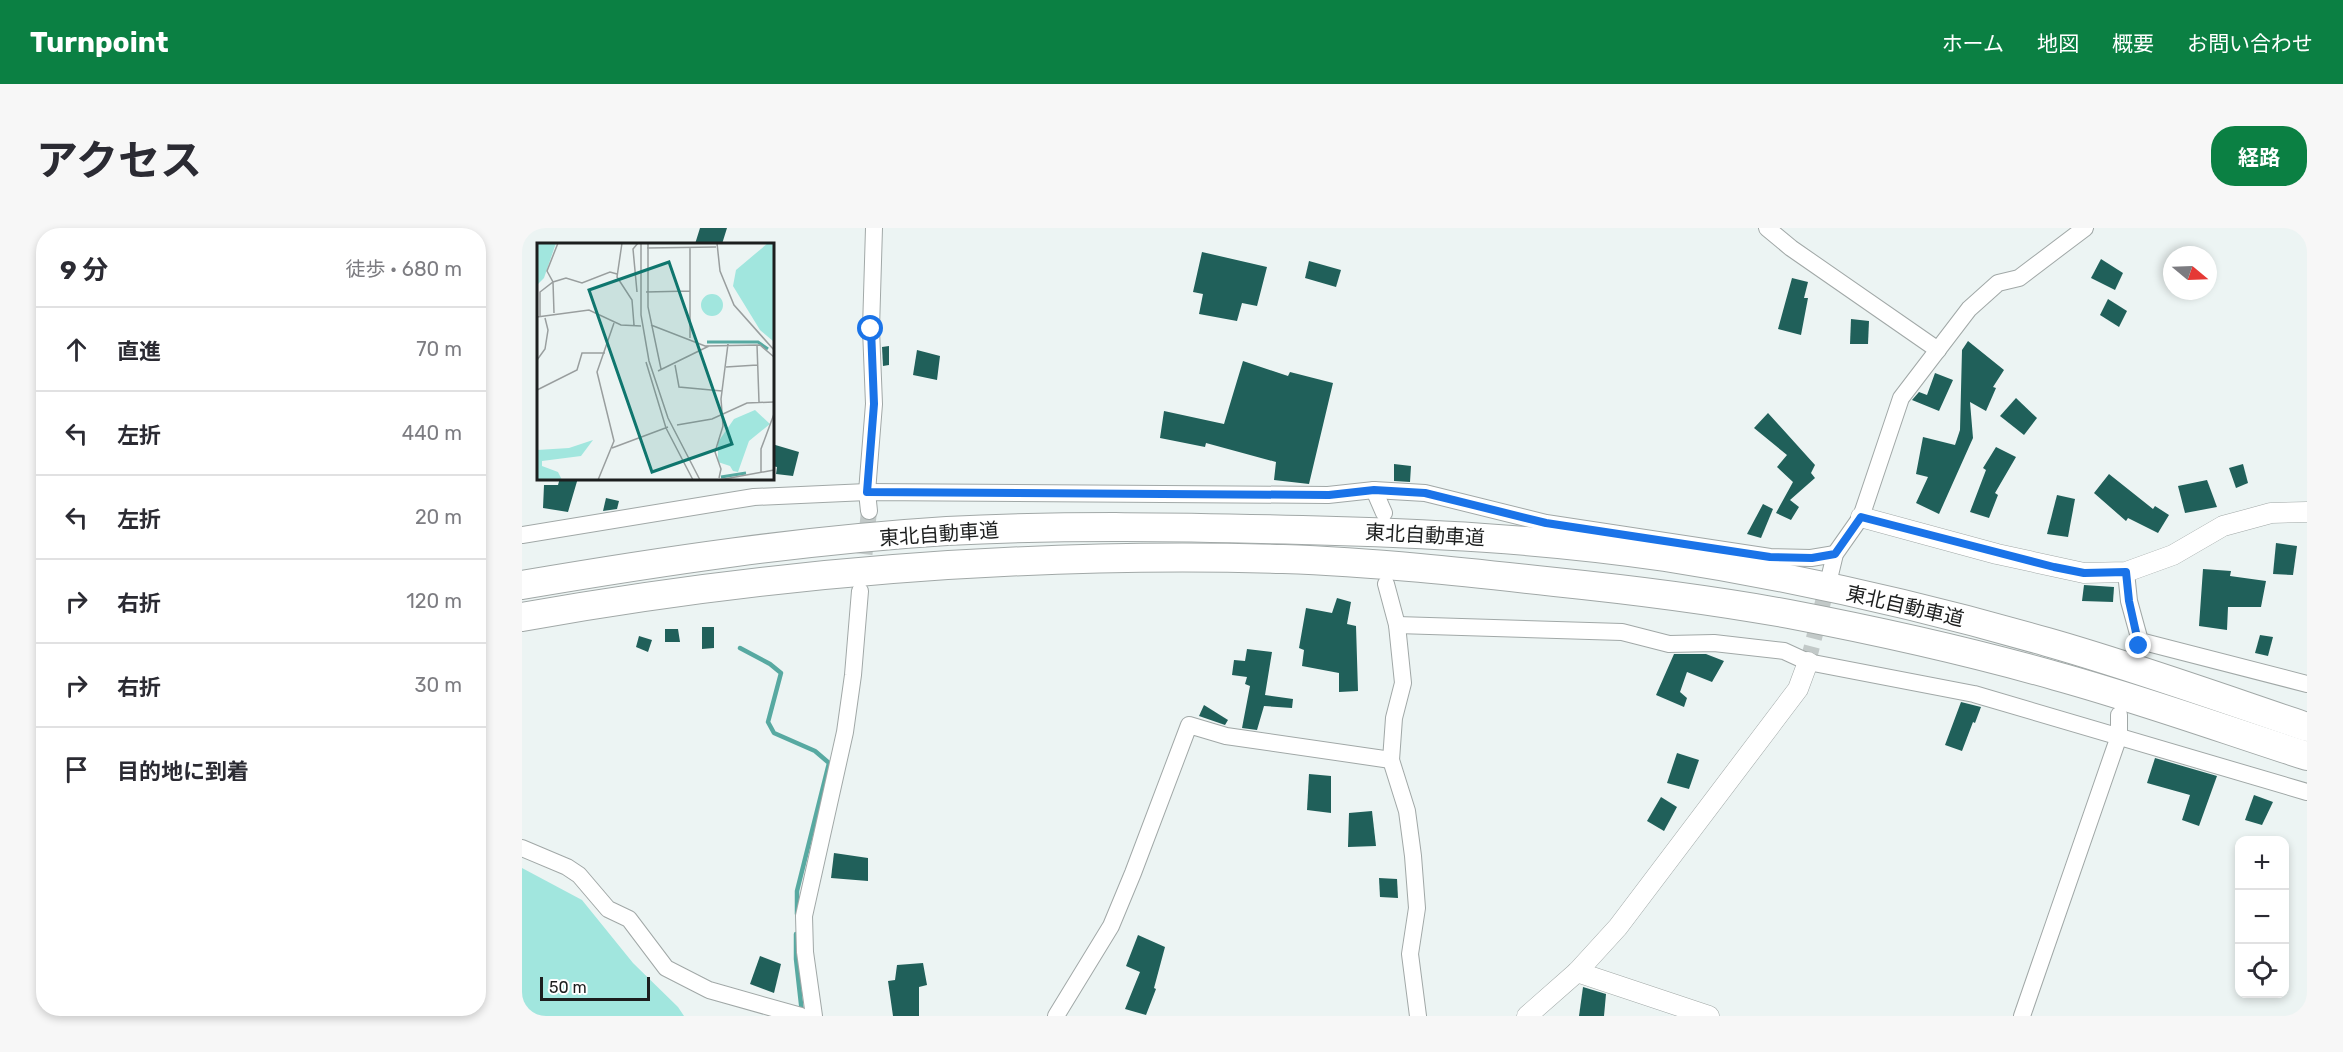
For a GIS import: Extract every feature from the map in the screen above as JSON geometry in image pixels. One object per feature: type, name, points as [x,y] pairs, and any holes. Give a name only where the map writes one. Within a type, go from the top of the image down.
[{"type":"highway","name":"東北自動車道","points":[[522,585],[623,568],[775,547],[945,532],[1167,526],[1356,531],[1498,538],[1663,557],[1798,581],[1929,610],[2049,642],[2307,727]]},
{"type":"highway","name":"東北自動車道","points":[[522,617],[598,603],[756,581],[1025,560],[1286,559],[1463,572],[1644,591],[1790,615],[1909,640],[2057,676],[2307,756]]},
{"type":"street","points":[[869,511],[867,492],[874,404],[871,329],[874,228]]},
{"type":"street","points":[[1767,228],[1791,248],[1938,350]]},
{"type":"street","points":[[1830,574],[1835,554],[1861,517],[1901,398],[1969,309],[1998,283],[2019,278],[2085,228]]},
{"type":"street","points":[[1374,490],[1384,513]]},
{"type":"street","points":[[522,535],[754,497],[867,492],[1329,495],[1374,490],[1425,493],[1546,523],[1770,557],[1812,558],[1835,554]]},
{"type":"street","points":[[1861,517],[2084,573],[2126,572],[2173,555],[2223,526],[2271,513],[2307,512]]},
{"type":"street","points":[[2126,572],[2129,601],[2140,643],[2307,684]]},
{"type":"street","points":[[1386,584],[1396,625],[1403,683],[1394,717],[1390,760],[1407,811],[1413,856],[1417,908],[1410,954],[1419,1016]]},
{"type":"street","points":[[814,1016],[804,916],[845,732],[853,675],[860,591]]},
{"type":"street","points":[[1396,625],[1622,632],[1669,644],[1714,643],[1784,651],[1808,662],[1974,694],[2307,792]]},
{"type":"street","points":[[1527,1016],[1577,972],[1618,927],[1798,689],[1808,662]]},
{"type":"street","points":[[2022,1016],[2119,736],[2119,714]]},
{"type":"street","points":[[1056,1016],[1111,926],[1189,725],[1226,736],[1390,760]]},
{"type":"street","points":[[522,848],[567,867],[579,875],[608,909],[629,919],[666,968],[709,990],[799,1016]]},
{"type":"street","points":[[1577,972],[1709,1016]]},
{"type":"shaded area","points":[[522,868],[582,900],[633,963],[678,1007],[684,1016],[522,1016]]},
{"type":"building","points":[[700,228],[727,228],[722,243],[695,243]]},
{"type":"building","points":[[1202,252],[1267,267],[1257,306],[1242,303],[1237,321],[1199,314],[1203,294],[1193,292]]},
{"type":"building","points":[[2101,259],[2123,273],[2115,290],[2091,278]]},
{"type":"building","points":[[1309,261],[1341,270],[1336,287],[1305,278]]},
{"type":"building","points":[[1792,278],[1808,282],[1804,298],[1808,298],[1801,335],[1778,329]]},
{"type":"building","points":[[2108,299],[2127,311],[2119,327],[2100,315]]},
{"type":"building","points":[[1851,319],[1869,321],[1868,344],[1850,344]]},
{"type":"building","points":[[1968,341],[2004,370],[1993,387],[1996,388],[1986,411],[1970,402],[1973,438],[1939,514],[1916,503],[1928,477],[1916,474],[1923,437],[1955,445],[1960,430],[1962,350]]},
{"type":"building","points":[[889,346],[889,365],[883,366],[882,347]]},
{"type":"building","points":[[917,350],[940,356],[937,380],[913,375]]},
{"type":"building","points":[[1243,361],[1288,376],[1290,372],[1333,383],[1309,484],[1274,480],[1276,462],[1206,443],[1205,447],[1160,438],[1164,411],[1224,424]]},
{"type":"building","points":[[1935,373],[1953,380],[1939,411],[1912,400],[1919,392],[1927,395]]},
{"type":"building","points":[[2016,398],[2037,418],[2024,435],[2000,416]]},
{"type":"building","points":[[1768,413],[1815,465],[1811,473],[1815,478],[1790,500],[1799,507],[1791,520],[1776,513],[1793,482],[1777,467],[1787,455],[1754,428]]},
{"type":"building","points":[[774,445],[799,452],[793,476],[776,474],[777,467],[774,466]]},
{"type":"building","points":[[1996,447],[2016,457],[1995,493],[1998,495],[1989,518],[1970,512],[1986,470],[1983,468]]},
{"type":"building","points":[[1394,464],[1411,466],[1410,482],[1394,481]]},
{"type":"building","points":[[2243,464],[2248,483],[2236,488],[2229,468]]},
{"type":"building","points":[[2109,474],[2153,509],[2155,506],[2169,515],[2158,533],[2128,518],[2126,521],[2094,493]]},
{"type":"building","points":[[559,480],[577,480],[568,512],[543,508],[544,485],[558,485]]},
{"type":"building","points":[[2207,480],[2217,507],[2185,513],[2178,486]]},
{"type":"building","points":[[2057,495],[2075,499],[2068,537],[2047,534]]},
{"type":"building","points":[[606,498],[619,501],[617,509],[603,511]]},
{"type":"building","points":[[1763,504],[1773,509],[1761,538],[1747,534]]},
{"type":"building","points":[[2276,543],[2297,546],[2293,575],[2273,574]]},
{"type":"building","points":[[2203,569],[2231,571],[2230,576],[2266,581],[2261,607],[2228,607],[2227,630],[2199,626]]},
{"type":"building","points":[[2084,585],[2114,587],[2113,602],[2082,601]]},
{"type":"building","points":[[1337,598],[1351,602],[1347,624],[1356,626],[1358,691],[1339,692],[1339,673],[1302,666],[1304,650],[1299,648],[1306,608],[1332,613]]},
{"type":"building","points":[[702,627],[714,627],[714,648],[702,649]]},
{"type":"building","points":[[665,629],[678,629],[680,642],[665,642]]},
{"type":"building","points":[[2260,635],[2273,637],[2268,656],[2255,653]]},
{"type":"building","points":[[639,636],[652,640],[648,652],[636,647]]},
{"type":"building","points":[[1247,649],[1272,652],[1265,695],[1293,699],[1292,708],[1264,706],[1257,730],[1242,728],[1250,686],[1245,684],[1247,677],[1232,675],[1234,660],[1245,661]]},
{"type":"building","points":[[1674,654],[1706,654],[1724,661],[1712,682],[1687,672],[1680,692],[1687,698],[1684,707],[1656,695]]},
{"type":"building","points":[[1961,702],[1981,707],[1962,751],[1945,745]]},
{"type":"building","points":[[1204,705],[1228,720],[1225,725],[1199,716]]},
{"type":"building","points":[[1677,753],[1699,760],[1689,789],[1667,783]]},
{"type":"building","points":[[2155,758],[2217,776],[2199,826],[2182,820],[2190,795],[2147,783]]},
{"type":"building","points":[[1309,774],[1331,776],[1331,813],[1307,810]]},
{"type":"building","points":[[2254,795],[2273,802],[2262,825],[2245,820]]},
{"type":"building","points":[[1661,797],[1677,807],[1664,831],[1647,821]]},
{"type":"building","points":[[1372,811],[1376,846],[1348,847],[1349,813]]},
{"type":"building","points":[[834,853],[868,858],[868,881],[831,878]]},
{"type":"building","points":[[1379,878],[1397,879],[1398,898],[1380,897]]},
{"type":"building","points":[[1138,935],[1165,947],[1154,988],[1156,989],[1146,1015],[1125,1009],[1140,972],[1126,966]]},
{"type":"building","points":[[760,956],[781,964],[774,993],[750,984]]},
{"type":"building","points":[[923,963],[927,985],[919,987],[919,1016],[893,1016],[888,981],[895,980],[897,965]]},
{"type":"building","points":[[1583,987],[1606,994],[1604,1016],[1579,1016]]},
{"type":"waterway","points":[[740,648],[770,664],[781,673],[768,722],[774,733],[815,751],[829,763],[797,891],[797,914]]},
{"type":"waterway","points":[[796,934],[796,959],[802,1013]]},
{"type":"tunnel","points":[[862,578],[869,511]]},
{"type":"tunnel","points":[[1808,662],[1829,578]]},
{"type":"route","points":[[871,329],[874,404],[867,492],[1329,495],[1374,490],[1425,493],[1546,523],[1770,557],[1812,558],[1835,554],[1861,517],[2054,567],[2084,573],[2126,572],[2129,601],[2140,641],[2139,646]]}]
